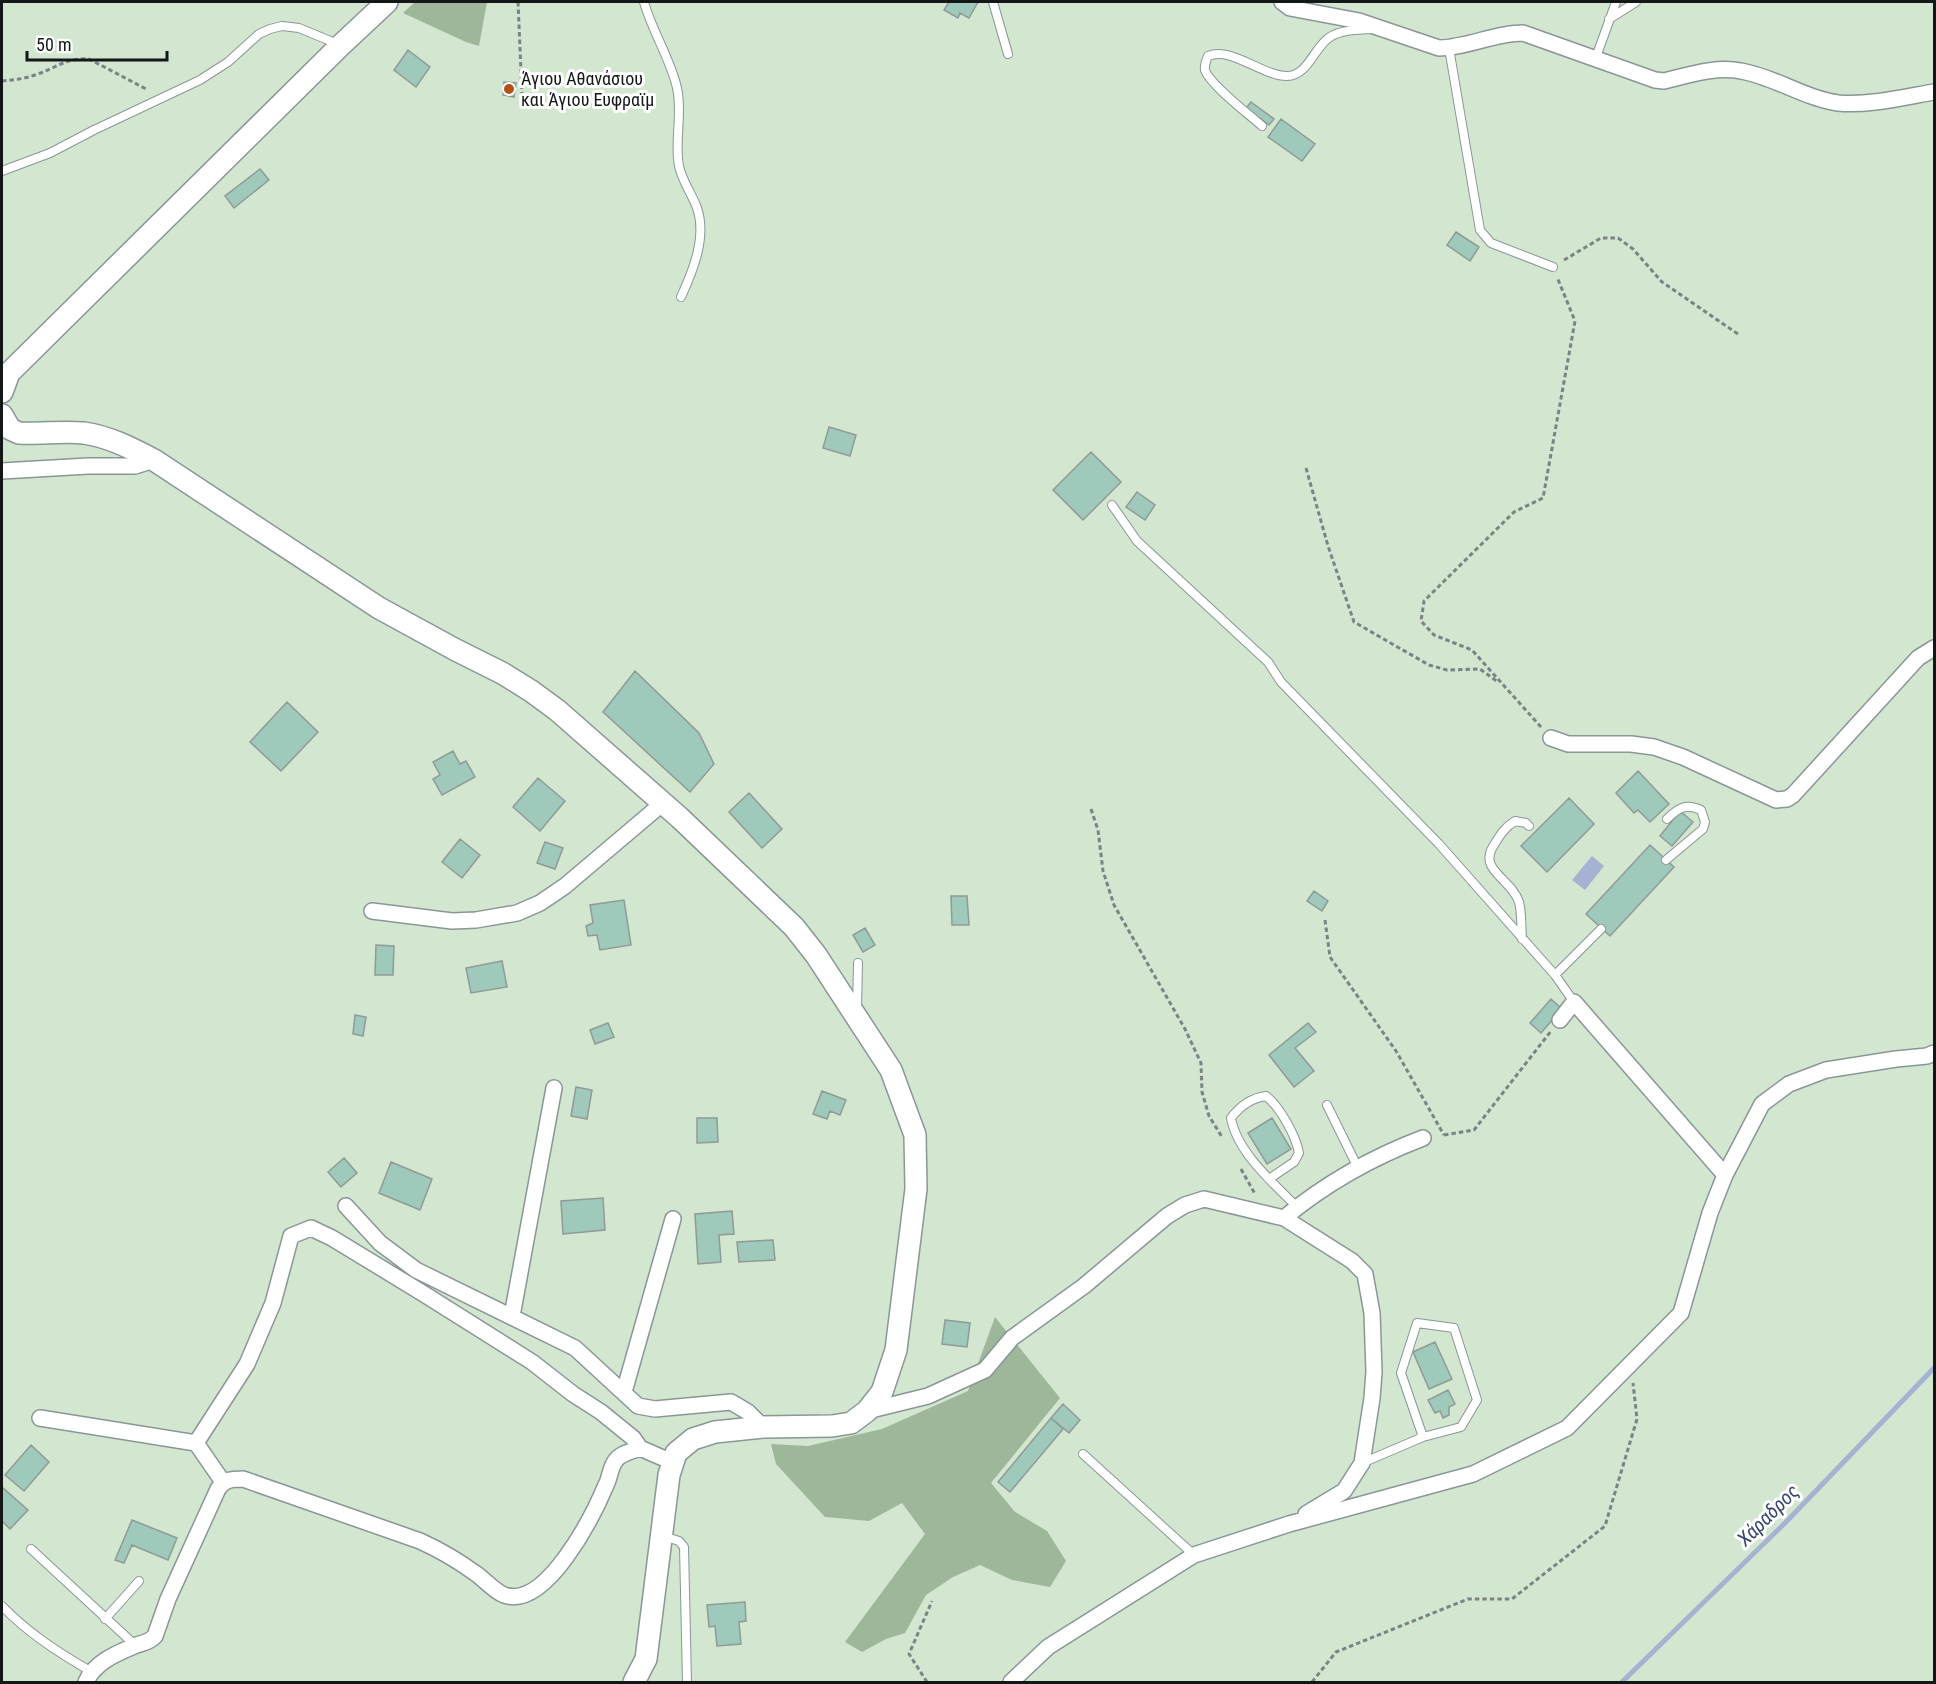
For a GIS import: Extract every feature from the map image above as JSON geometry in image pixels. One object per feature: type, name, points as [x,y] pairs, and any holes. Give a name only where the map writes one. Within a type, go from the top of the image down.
[{"type":"main road","points":[[2,392],[9,373],[387,2]]},
{"type":"main road","points":[[2,415],[10,429],[19,433],[82,433],[103,437],[122,443],[154,460],[379,608],[502,673],[557,710],[663,803],[794,927],[857,1016],[891,1070],[915,1135],[916,1189],[896,1350],[882,1392],[867,1411],[851,1423],[832,1426],[763,1427],[715,1432],[693,1439],[676,1453],[672,1461],[646,1659],[634,1683]]},
{"type":"street","points":[[1282,2],[1300,11],[1359,21],[1439,48],[1449,48],[1500,35],[1523,33],[1655,80],[1664,81],[1719,69],[1740,70],[1818,100],[1841,103],[1862,103],[1935,92]]},
{"type":"street","points":[[2,471],[135,466],[154,460]]},
{"type":"street","points":[[1551,738],[1568,744],[1631,744],[1654,747],[1683,757],[1776,800],[1787,799],[1918,658],[1935,648]]},
{"type":"street","points":[[372,911],[452,921],[476,920],[516,913],[540,903],[565,886],[663,803]]},
{"type":"street","points":[[1560,1020],[1574,1002],[1725,1174]]},
{"type":"street","points":[[1011,1683],[1048,1647],[1194,1556],[1289,1524],[1473,1474],[1567,1428],[1681,1313],[1710,1213],[1725,1174],[1762,1104],[1789,1084],[1826,1070],[1935,1053]]},
{"type":"street","points":[[512,1316],[554,1088]]},
{"type":"street","points":[[1284,1218],[1358,1168],[1424,1138]]},
{"type":"street","points":[[867,1411],[928,1396],[985,1370],[1012,1338],[1084,1286],[1167,1216],[1185,1205],[1204,1199],[1284,1218],[1352,1261],[1365,1274],[1372,1313],[1374,1372],[1362,1462],[1344,1491],[1289,1524]]},
{"type":"street","points":[[346,1206],[380,1243],[416,1270],[575,1348],[639,1406],[655,1409],[730,1402],[748,1412],[763,1427]]},
{"type":"street","points":[[624,1392],[674,1219]]},
{"type":"street","points":[[196,1443],[247,1364],[273,1303],[291,1236],[311,1228],[332,1238],[532,1362],[573,1394],[601,1412],[633,1438],[640,1448],[672,1461]]},
{"type":"street","points":[[40,1418],[196,1443],[223,1482]]},
{"type":"street","points":[[89,1677],[104,1661],[135,1645],[151,1641],[158,1631],[168,1599],[223,1482],[243,1479],[420,1541],[442,1550],[461,1562],[500,1593],[520,1596],[530,1593],[559,1568],[585,1527],[607,1485],[615,1460],[622,1454],[640,1448]]},
{"type":"lane","points":[[644,2],[677,87],[680,114],[679,165],[697,208],[701,227],[692,274],[681,297]]},
{"type":"lane","points":[[993,2],[1008,54]]},
{"type":"lane","points":[[1595,60],[1616,2]]},
{"type":"lane","points":[[1608,20],[1636,2]]},
{"type":"lane","points":[[2,171],[50,153],[200,80],[228,62],[259,34],[270,29],[282,26],[299,27],[341,45]]},
{"type":"lane","points":[[1262,126],[1211,81],[1205,71],[1208,56],[1220,53],[1287,76],[1304,68],[1323,41],[1338,32],[1380,27]]},
{"type":"lane","points":[[1449,48],[1480,230],[1491,243],[1553,267]]},
{"type":"lane","points":[[1112,505],[1137,541],[1268,662],[1281,682],[1439,844],[1555,975],[1574,1002]]},
{"type":"lane","points":[[1666,860],[1703,829],[1705,822],[1701,810],[1692,806],[1677,808],[1668,819]]},
{"type":"lane","points":[[1522,939],[1519,901],[1509,885],[1490,866],[1488,858],[1490,850],[1506,827],[1515,820],[1529,826]]},
{"type":"lane","points":[[1555,975],[1601,929]]},
{"type":"lane","points":[[857,1016],[858,963]]},
{"type":"lane","points":[[1269,1179],[1294,1162],[1299,1153],[1298,1143],[1275,1102],[1266,1096],[1255,1098],[1237,1109],[1231,1118],[1233,1128],[1253,1162],[1269,1179],[1297,1208]]},
{"type":"lane","points":[[1327,1105],[1358,1168]]},
{"type":"lane","points":[[1362,1462],[1423,1437],[1461,1427],[1477,1400],[1454,1328],[1417,1323],[1401,1373],[1423,1437]]},
{"type":"lane","points":[[1083,1454],[1194,1556]]},
{"type":"lane","points":[[663,1536],[679,1540],[684,1547],[687,1683]]},
{"type":"lane","points":[[31,1549],[135,1645]]},
{"type":"lane","points":[[105,1619],[139,1581]]},
{"type":"lane","points":[[2,1606],[16,1621],[89,1677]]},
{"type":"path","points":[[518,2],[522,94]]},
{"type":"path","points":[[2,81],[26,78],[65,61],[81,58],[163,98]]},
{"type":"path","points":[[1551,738],[1472,650],[1434,635],[1421,621],[1424,601],[1514,512],[1543,498],[1575,321],[1553,267],[1601,238],[1618,238],[1633,249],[1662,282],[1738,334]]},
{"type":"path","points":[[1306,468],[1328,546],[1354,622],[1429,665],[1447,670],[1480,669],[1500,683]]},
{"type":"path","points":[[1090,809],[1098,831],[1103,872],[1114,905],[1185,1029],[1201,1063],[1202,1092],[1209,1116],[1225,1143]]},
{"type":"path","points":[[1325,920],[1330,957],[1395,1051],[1444,1135]]},
{"type":"path","points":[[1424,1138],[1474,1130],[1560,1020]]},
{"type":"path","points":[[1236,1160],[1267,1214]]},
{"type":"path","points":[[1312,1683],[1336,1652],[1468,1599],[1512,1599],[1605,1526],[1637,1419],[1631,1363]]},
{"type":"path","points":[[927,1683],[909,1654],[932,1600]]},
{"type":"green space","points":[[2,2],[1934,2],[1934,1682],[2,1682]]},
{"type":"green space","points":[[415,2],[487,2],[479,46],[403,13]]},
{"type":"green space","points":[[995,1317],[1060,1398],[991,1483],[1015,1512],[1047,1531],[1066,1561],[1050,1587],[1012,1580],[980,1565],[953,1577],[926,1595],[905,1633],[886,1639],[862,1652],[845,1642],[925,1534],[902,1503],[869,1521],[825,1517],[776,1464],[771,1444],[808,1446],[882,1429],[968,1391]]},
{"type":"water","points":[[1592,856],[1604,866],[1585,890],[1572,880]]},
{"type":"building","points":[[949,2],[978,2],[969,18],[960,13],[958,18],[944,10]]},
{"type":"building","points":[[408,50],[430,67],[416,87],[394,70]]},
{"type":"building","name":"Άγιου Αθανάσιου και Άγιου Ευφραϊμ","points":[[504,82],[516,83],[514,97],[503,95]]},
{"type":"building","points":[[1251,102],[1274,119],[1269,125],[1246,108]]},
{"type":"building","points":[[1281,119],[1315,144],[1302,161],[1268,137]]},
{"type":"building","points":[[260,169],[269,180],[234,208],[225,196]]},
{"type":"building","points":[[1456,232],[1479,247],[1470,261],[1447,245]]},
{"type":"building","points":[[829,427],[856,435],[850,456],[823,448]]},
{"type":"building","points":[[1091,452],[1121,482],[1083,520],[1053,490]]},
{"type":"building","points":[[1137,492],[1155,505],[1145,520],[1126,507]]},
{"type":"building","points":[[635,671],[699,733],[714,764],[690,792],[603,712]]},
{"type":"building","points":[[287,702],[318,732],[281,771],[250,742]]},
{"type":"building","points":[[453,751],[460,764],[466,761],[475,777],[442,795],[433,779],[440,775],[433,762]]},
{"type":"building","points":[[1638,771],[1669,804],[1650,822],[1638,810],[1634,813],[1616,793]]},
{"type":"building","points":[[538,778],[565,801],[540,831],[513,807]]},
{"type":"building","points":[[749,793],[782,829],[762,848],[729,812]]},
{"type":"building","points":[[1569,798],[1594,824],[1547,872],[1521,846]]},
{"type":"building","points":[[1680,811],[1693,822],[1672,846],[1660,836]]},
{"type":"building","points":[[460,839],[480,855],[462,878],[442,862]]},
{"type":"building","points":[[545,842],[563,848],[555,869],[537,863]]},
{"type":"building","points":[[1650,845],[1674,867],[1610,936],[1586,914]]},
{"type":"building","points":[[1314,891],[1328,901],[1322,911],[1307,901]]},
{"type":"building","points":[[951,896],[967,896],[969,925],[952,925]]},
{"type":"building","points":[[624,900],[631,945],[600,950],[597,935],[588,936],[586,926],[593,923],[590,905]]},
{"type":"building","points":[[865,928],[875,945],[863,952],[853,935]]},
{"type":"building","points":[[376,945],[394,946],[393,975],[375,975]]},
{"type":"building","points":[[502,961],[507,987],[471,993],[466,968]]},
{"type":"building","points":[[1551,999],[1562,1009],[1541,1033],[1530,1023]]},
{"type":"building","points":[[355,1015],[366,1017],[363,1036],[353,1034]]},
{"type":"building","points":[[608,1023],[614,1037],[595,1044],[590,1030]]},
{"type":"building","points":[[1308,1023],[1316,1032],[1295,1048],[1314,1071],[1294,1087],[1269,1055]]},
{"type":"building","points":[[576,1087],[592,1090],[587,1119],[571,1116]]},
{"type":"building","points":[[822,1091],[846,1100],[840,1115],[830,1111],[827,1119],[813,1114]]},
{"type":"building","points":[[697,1118],[717,1118],[718,1142],[697,1143]]},
{"type":"building","points":[[1272,1118],[1291,1149],[1267,1164],[1248,1133]]},
{"type":"building","points":[[344,1158],[357,1173],[341,1187],[328,1172]]},
{"type":"building","points":[[391,1162],[432,1179],[420,1210],[379,1193]]},
{"type":"building","points":[[603,1198],[605,1230],[563,1234],[561,1201]]},
{"type":"building","points":[[732,1211],[734,1234],[719,1235],[721,1262],[698,1264],[695,1214]]},
{"type":"building","points":[[773,1240],[775,1260],[739,1262],[737,1242]]},
{"type":"building","points":[[945,1320],[970,1323],[967,1347],[942,1344]]},
{"type":"building","points":[[1435,1342],[1452,1379],[1429,1389],[1413,1352]]},
{"type":"building","points":[[1448,1390],[1455,1404],[1449,1407],[1449,1415],[1443,1418],[1440,1411],[1435,1413],[1428,1400]]},
{"type":"building","points":[[1063,1404],[1080,1420],[1069,1433],[1051,1418]]},
{"type":"building","points":[[1051,1418],[1063,1429],[1010,1492],[998,1482]]},
{"type":"building","points":[[31,1445],[49,1462],[24,1491],[5,1475]]},
{"type":"building","points":[[2,1487],[28,1510],[10,1529],[2,1521]]},
{"type":"building","points":[[132,1520],[177,1538],[168,1560],[132,1545],[124,1563],[115,1560]]},
{"type":"building","points":[[745,1602],[746,1621],[739,1622],[741,1644],[717,1646],[715,1626],[709,1627],[707,1605]]},
{"type":"waterway","name":"Χάραδρος","points":[[1622,1682],[1785,1523],[1934,1368]]},
{"type":"place","name":"Άγιου Αθανάσιου και Άγιου Ευφραϊμ","points":[[509,89]]}]
